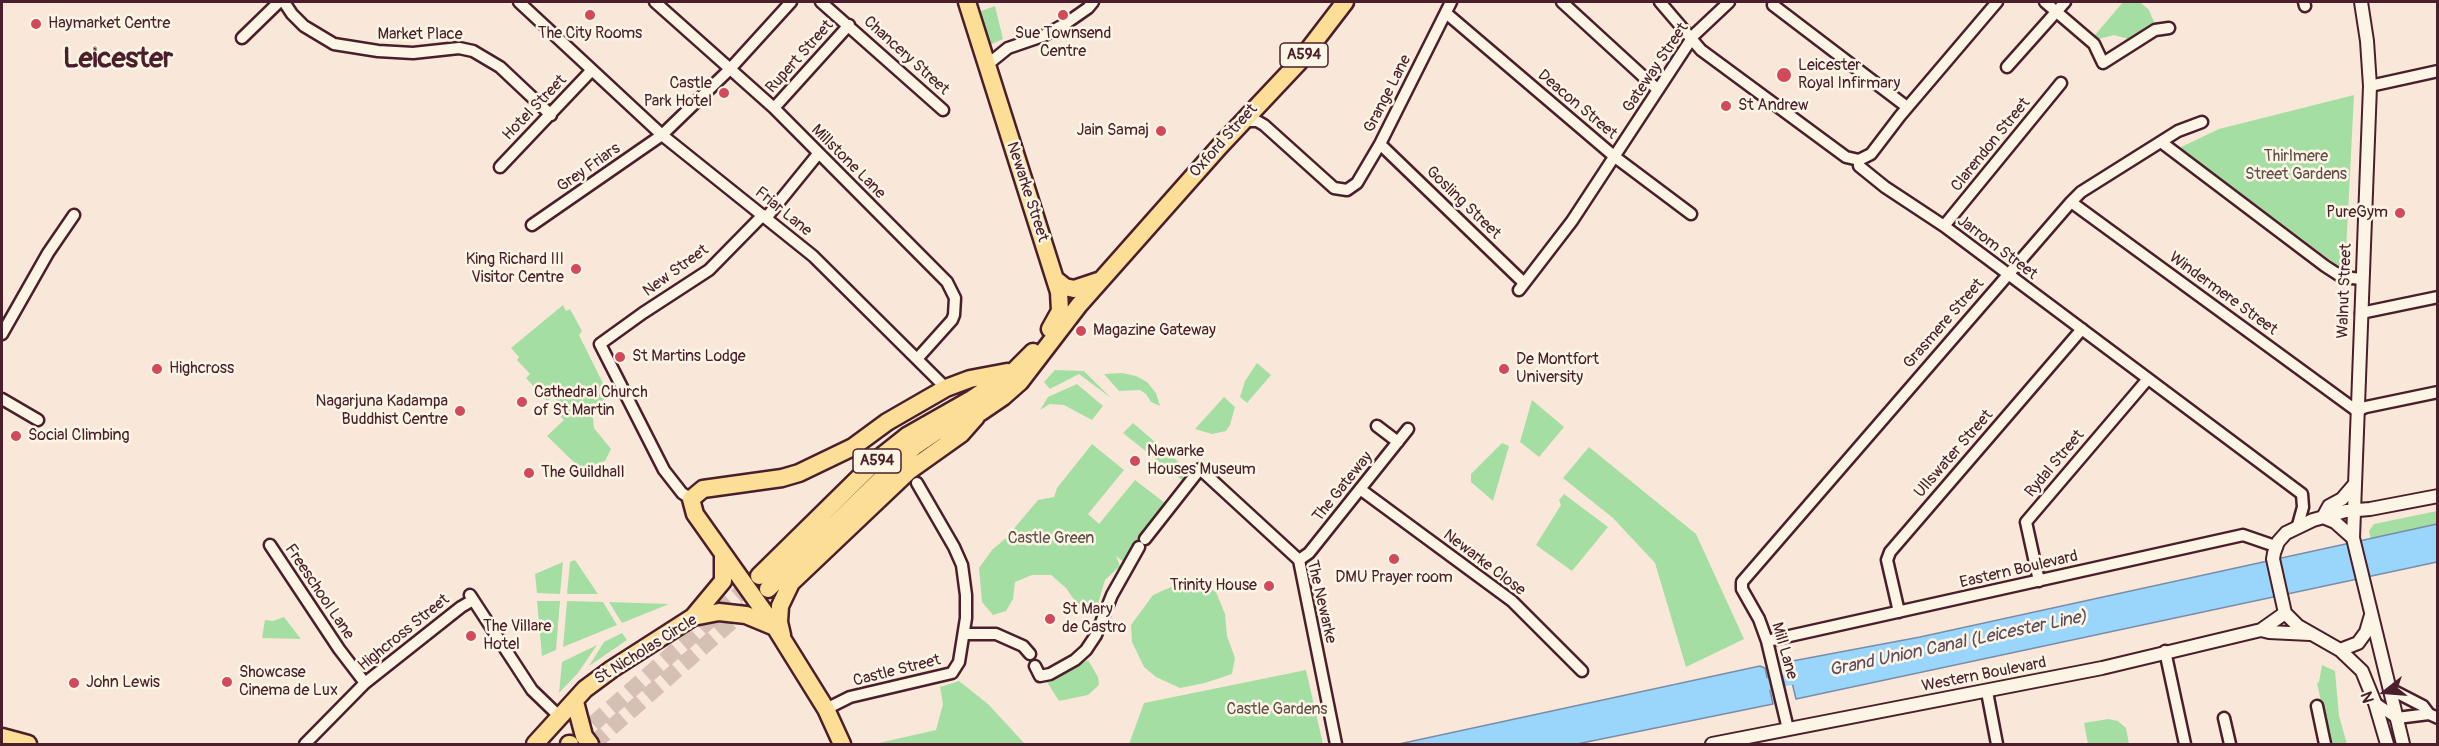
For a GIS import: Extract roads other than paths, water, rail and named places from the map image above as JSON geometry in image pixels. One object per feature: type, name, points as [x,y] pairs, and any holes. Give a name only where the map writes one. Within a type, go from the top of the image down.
[{"type":"main road","name":"Newarke Street","points":[[967,2],[1059,292],[1060,311],[1044,338],[1014,371]]},
{"type":"main road","name":"Oxford Street","points":[[981,412],[1020,382],[1066,321],[1101,280],[1299,62],[1345,2]]},
{"type":"main road","points":[[1055,279],[1074,289],[1101,280]]},
{"type":"main road","name":"A594","points":[[842,744],[826,709],[779,632],[695,514],[691,499],[704,489],[782,478],[826,462],[853,447],[887,422],[946,388],[970,379],[1014,371]]},
{"type":"main road","name":"A594","points":[[981,412],[936,432],[914,447],[763,583],[831,504],[907,436],[972,399],[1014,371]]},
{"type":"main road","name":"A594","points":[[779,632],[780,606],[791,583],[909,471],[961,434],[981,412]]},
{"type":"main road","points":[[693,617],[723,581],[723,555]]},
{"type":"main road","name":"St Nicholas Circle","points":[[535,744],[585,689],[693,617],[733,612],[779,632]]},
{"type":"main road","points":[[575,702],[578,742]]},
{"type":"main road","points":[[560,717],[578,742]]},
{"type":"main road","points":[[2,737],[28,744]]},
{"type":"street","points":[[242,38],[279,2]]},
{"type":"street","name":"Market Place","points":[[284,2],[304,26],[334,44],[378,51],[413,53],[459,48],[473,51],[500,67],[551,115]]},
{"type":"street","name":"Friar Lane","points":[[519,2],[662,135],[813,256],[946,388]]},
{"type":"street","name":"Millstone Lane","points":[[656,2],[774,108],[947,282],[955,305],[952,320],[917,359]]},
{"type":"street","name":"Grey Friars","points":[[532,225],[662,135],[730,69],[791,2]]},
{"type":"street","name":"Chancery Street","points":[[821,2],[944,110]]},
{"type":"street","points":[[987,65],[1008,48],[1043,36],[1065,24],[1093,2]]},
{"type":"street","name":"Grange Lane","points":[[1341,190],[1347,190],[1357,183],[1380,144],[1451,2]]},
{"type":"street","points":[[1562,2],[1658,90]]},
{"type":"street","name":"Jarrom Street","points":[[1660,2],[1701,50],[1846,157],[1859,160],[1859,166],[1885,187],[1944,226],[2302,494],[2303,507],[2298,525]]},
{"type":"street","name":"Gateway Street","points":[[1615,157],[1691,39],[1729,2]]},
{"type":"street","points":[[1859,160],[1871,154],[1907,106],[1997,2]]},
{"type":"street","points":[[2044,2],[2094,44],[2103,63],[2155,30],[2169,28]]},
{"type":"street","points":[[2007,67],[2065,2]]},
{"type":"street","name":"Walnut Street","points":[[2353,540],[2370,86],[2367,41],[2361,2]]},
{"type":"street","points":[[1773,5],[1907,106]]},
{"type":"street","name":"Deacon Street","points":[[1446,14],[1615,157],[1691,214]]},
{"type":"street","name":"Rupert Street","points":[[774,108],[849,25]]},
{"type":"street","name":"Hotel Street","points":[[500,167],[592,70]]},
{"type":"street","points":[[2370,86],[2438,70]]},
{"type":"street","name":"Clarendon Street","points":[[1944,226],[2061,83]]},
{"type":"street","points":[[1244,120],[1264,124],[1327,183],[1341,190],[1349,199]]},
{"type":"street","name":"Grasmere Street","points":[[1741,585],[2071,202],[2081,192],[2178,131],[2202,122]]},
{"type":"street","points":[[2161,142],[2325,266],[2342,277],[2362,279]]},
{"type":"street","name":"Gosling Street","points":[[1380,144],[1521,287],[1572,221],[1615,157]]},
{"type":"street","name":"New Street","points":[[691,499],[682,493],[664,470],[600,344],[709,270],[764,217],[818,154]]},
{"type":"street","name":"Windermere Street","points":[[2071,202],[2357,411]]},
{"type":"street","points":[[2,334],[48,253],[74,215]]},
{"type":"street","points":[[2361,313],[2438,297]]},
{"type":"street","name":"Ullswater Street","points":[[1899,612],[1887,560],[1890,552],[2082,329]]},
{"type":"street","name":"Rydal Street","points":[[2039,580],[2026,522],[2147,380]]},
{"type":"street","points":[[2357,411],[2366,407],[2438,392]]},
{"type":"street","points":[[2,399],[38,420]]},
{"type":"street","points":[[1377,426],[1398,442]]},
{"type":"street","name":"The Gateway","points":[[1299,560],[1309,553],[1408,429]]},
{"type":"street","name":"The Newarke","points":[[1035,666],[1040,676],[1050,674],[1076,660],[1086,650],[1096,635],[1116,586],[1142,543],[1200,469],[1299,560],[1336,744]]},
{"type":"street","name":"Castle Street","points":[[826,709],[850,697],[951,673],[959,662],[965,634],[966,596],[962,565],[917,483]]},
{"type":"street","points":[[2323,517],[2329,506],[2342,499],[2354,485]]},
{"type":"street","name":"Newarke Close","points":[[1360,489],[1512,602],[1582,671]]},
{"type":"street","points":[[2387,744],[2376,703],[2362,671],[2340,650],[2291,620],[2283,607],[2274,553],[2286,533],[2298,525],[2353,510],[2438,496]]},
{"type":"street","points":[[2323,517],[2335,522],[2353,540],[2403,744]]},
{"type":"street","name":"Eastern Boulevard","points":[[1767,641],[2243,535],[2274,553]]},
{"type":"street","name":"Freeschool Lane","points":[[270,545],[365,683]]},
{"type":"street","name":"Mill Lane","points":[[1741,585],[1767,641],[1788,729]]},
{"type":"street","name":"Highcross Street","points":[[305,744],[365,683],[472,598],[532,690],[560,717]]},
{"type":"street","name":"Western Boulevard","points":[[2261,630],[2283,607]]},
{"type":"street","points":[[2340,650],[2358,643],[2366,632],[2371,615]]},
{"type":"street","name":"Western Boulevard","points":[[1712,744],[1987,692],[2102,668],[2165,651],[2261,630],[2311,634]]},
{"type":"street","points":[[965,634],[996,634],[1023,646],[1030,654]]},
{"type":"street","points":[[2165,651],[2185,744]]},
{"type":"street","points":[[2390,689],[2423,706],[2433,716]]},
{"type":"street","points":[[1987,692],[1998,744]]},
{"type":"street","points":[[2376,703],[2397,718],[2433,716]]},
{"type":"street","points":[[2317,706],[2325,744]]},
{"type":"street","points":[[2224,718],[2230,744]]},
{"type":"water","points":[[2437,524],[2437,562],[1796,699],[1787,662],[1920,637]]},
{"type":"water","points":[[1760,666],[1765,668],[1773,704],[1577,744],[1399,744]]},
{"type":"waterway","name":"Grand Union Canal (Leicester Line)","points":[[1755,687],[1805,676]]},
{"type":"tunnel","points":[[575,740],[757,578]]},
{"type":"tunnel","points":[[593,744],[747,608]]},
{"type":"place","name":"The City Rooms","points":[[590,15]]},
{"type":"place","name":"Sue Townsend Centre","points":[[1063,15]]},
{"type":"place","name":"Haymarket Centre","points":[[36,24]]},
{"type":"place","name":"Leicester Royal Infirmary","points":[[1784,75]]},
{"type":"place","name":"Castle Park Hotel","points":[[724,93]]},
{"type":"place","name":"St Andrew","points":[[1726,106]]},
{"type":"place","name":"Jain Samaj","points":[[1161,131]]},
{"type":"place","name":"PureGym","points":[[2400,213]]},
{"type":"place","name":"King Richard III Visitor Centre","points":[[576,269]]},
{"type":"place","name":"Magazine Gateway","points":[[1081,331]]},
{"type":"place","name":"St Martins Lodge","points":[[620,357]]},
{"type":"place","name":"Highcross","points":[[157,369]]},
{"type":"place","name":"De Montfort University","points":[[1504,369]]},
{"type":"place","name":"Cathedral Church of St Martin","points":[[522,402]]},
{"type":"place","name":"Nagarjuna Kadampa Buddhist Centre","points":[[460,411]]},
{"type":"place","name":"Social Climbing","points":[[16,436]]},
{"type":"place","name":"Newarke Houses Museum","points":[[1135,461]]},
{"type":"place","name":"The Guildhall","points":[[529,473]]},
{"type":"place","name":"DMU Prayer room","points":[[1394,559]]},
{"type":"place","name":"Trinity House","points":[[1269,586]]},
{"type":"place","name":"St Mary de Castro","points":[[1050,619]]},
{"type":"place","name":"The Villare Hotel","points":[[471,636]]},
{"type":"place","name":"Showcase Cinema de Lux","points":[[227,682]]},
{"type":"place","name":"John Lewis","points":[[74,683]]},
{"type":"district","name":"Leicester","points":[[118,60]]},
{"type":"park label","name":"Thirlmere Street Gardens","points":[[2296,166]]},
{"type":"park label","name":"Castle Green","points":[[1051,539]]},
{"type":"park label","name":"Castle Gardens","points":[[1277,710]]}]
